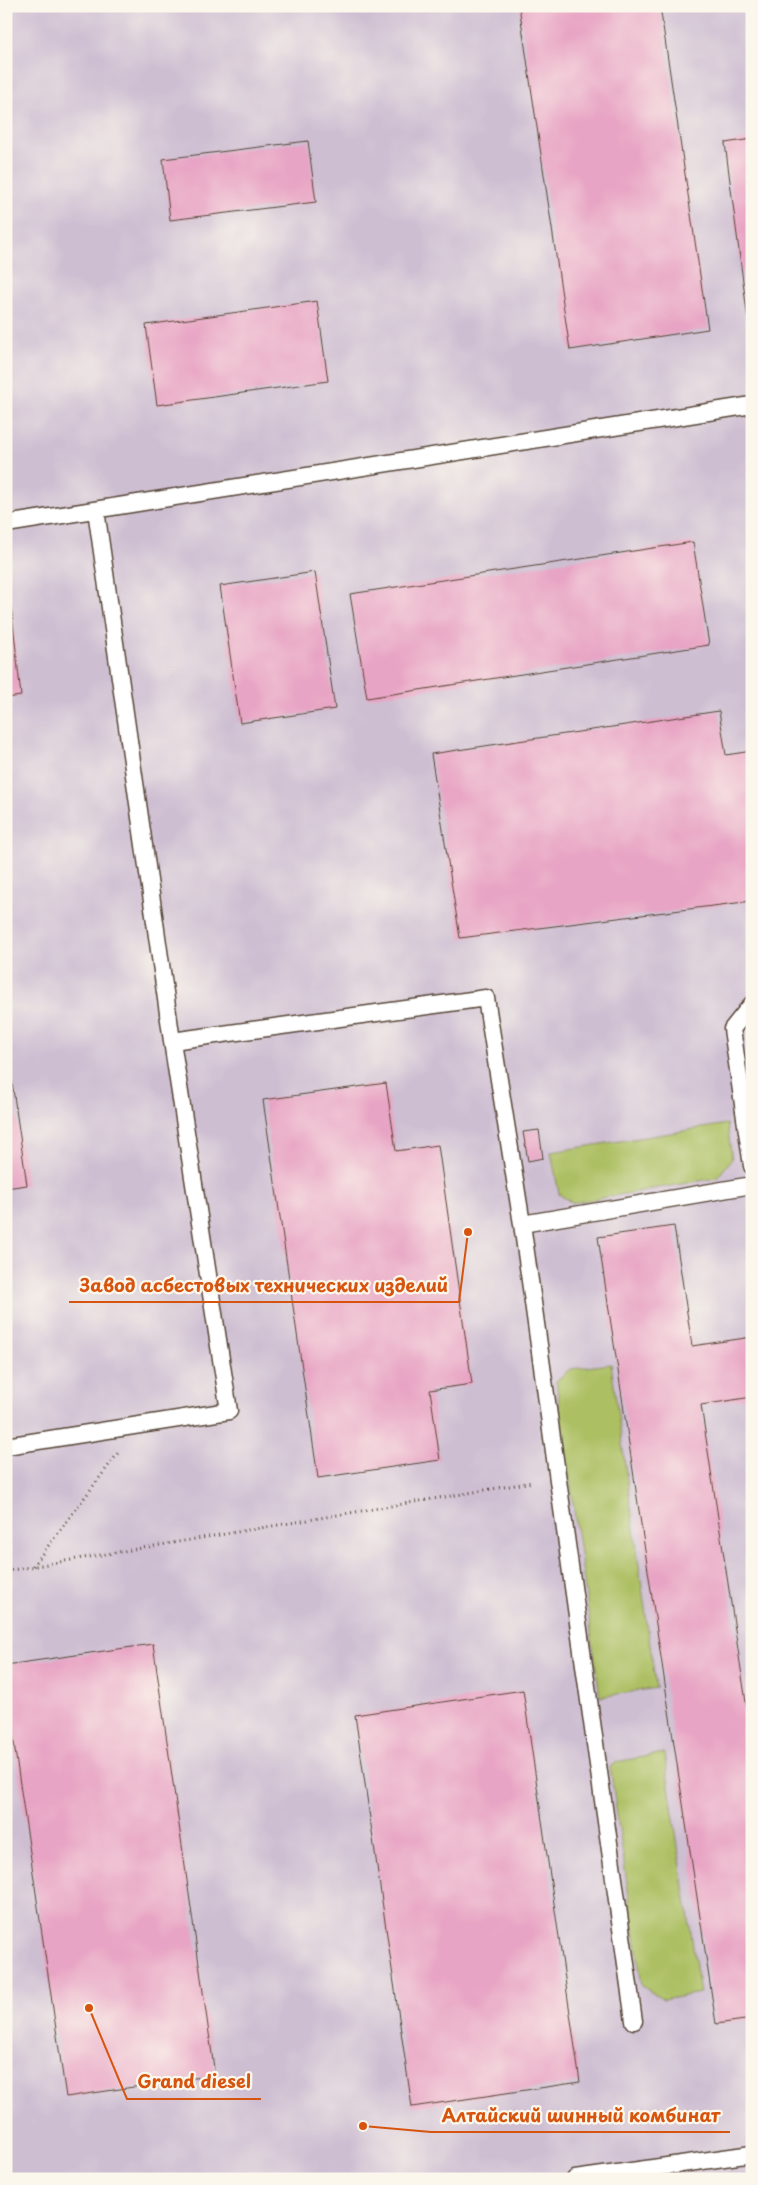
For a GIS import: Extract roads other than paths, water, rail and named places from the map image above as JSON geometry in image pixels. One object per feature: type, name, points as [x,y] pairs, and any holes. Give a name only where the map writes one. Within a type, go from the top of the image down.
[{"type":"lane","points":[[6,524],[752,405]]},
{"type":"lane","points":[[6,1446],[229,1411],[172,1041],[96,510]]},
{"type":"lane","points":[[172,1041],[486,998],[522,1224],[634,2022]]},
{"type":"lane","points":[[752,1004],[732,1029],[752,1166]]},
{"type":"lane","points":[[522,1224],[752,1185]]},
{"type":"lane","points":[[575,2179],[752,2154]]},
{"type":"place","name":"Завод асбестовых технических изделий","points":[[468,1232]]},
{"type":"place","name":"Grand diesel","points":[[89,2008]]},
{"type":"place","name":"Алтайский шинный комбинат","points":[[363,2126]]}]
